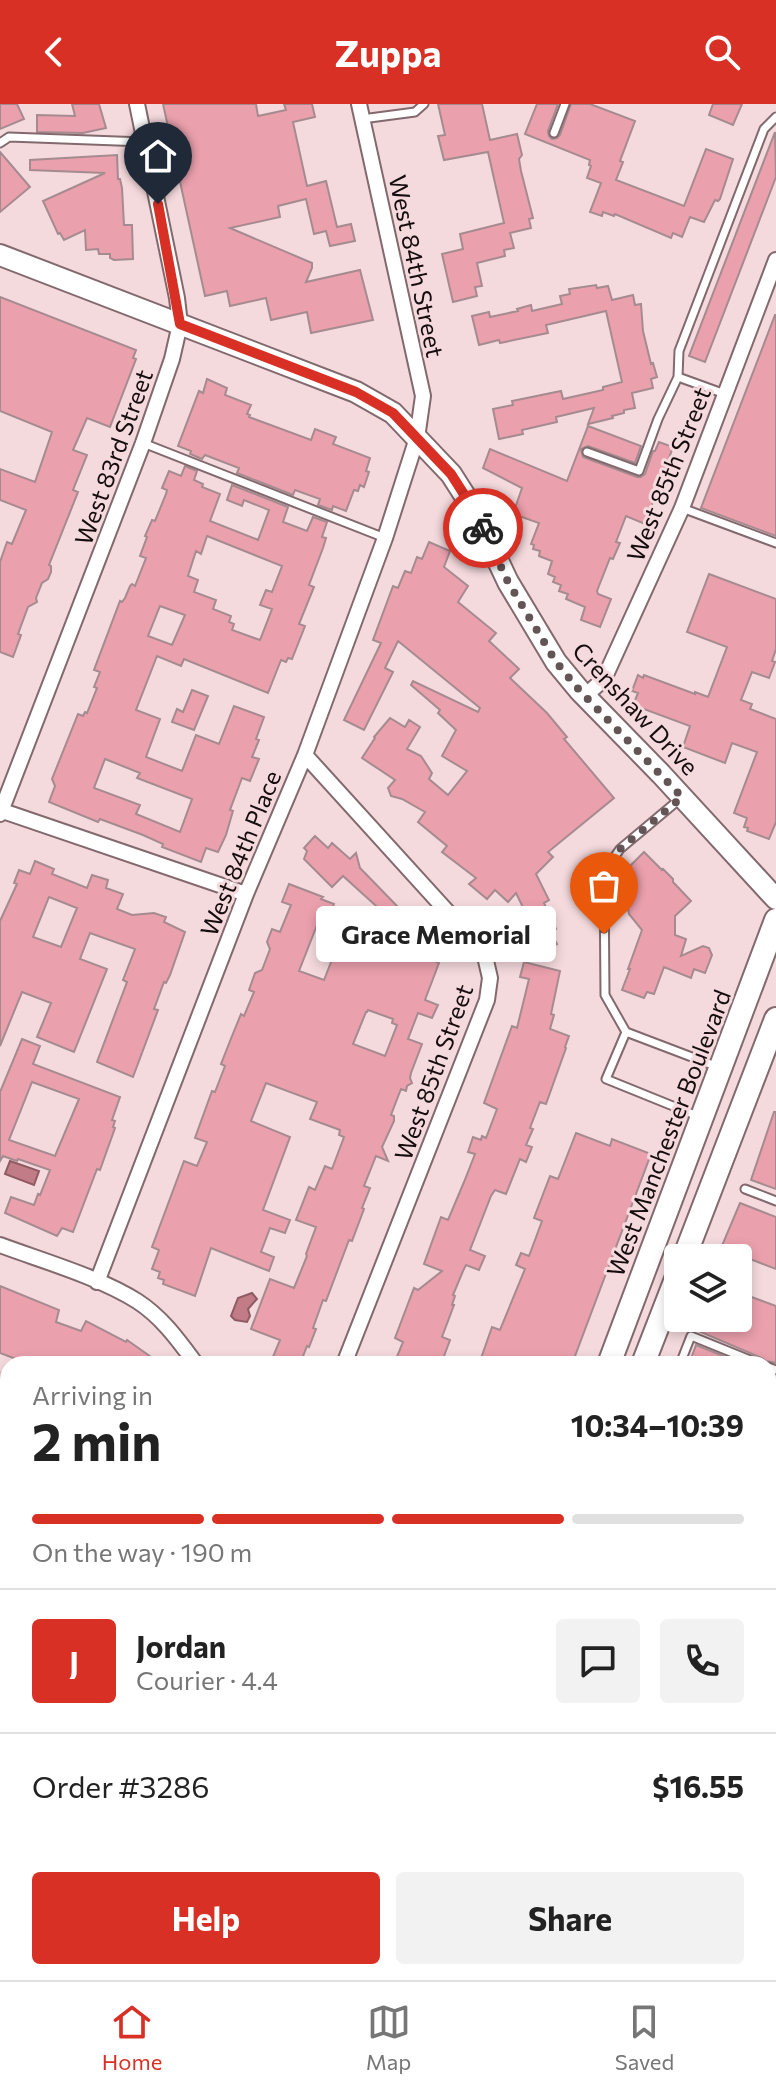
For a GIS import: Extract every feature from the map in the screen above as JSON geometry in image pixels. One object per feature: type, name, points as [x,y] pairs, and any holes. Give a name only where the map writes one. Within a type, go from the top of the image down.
[{"type":"main road","name":"Crenshaw Drive","points":[[0,255],[356,392],[393,413],[451,474],[467,498],[508,582],[556,662],[776,899]]},
{"type":"main road","name":"West Manchester Boulevard","points":[[612,1356],[776,920]]},
{"type":"main road","points":[[689,1244],[776,1019]]},
{"type":"main road","points":[[646,1356],[664,1310]]},
{"type":"street","name":"West 83rd Street","points":[[0,811],[143,443],[172,359],[180,324],[137,104]]},
{"type":"street","name":"West 84th Street","points":[[361,112],[423,396],[417,438]]},
{"type":"street","name":"West 85th Street","points":[[585,696],[604,679],[682,508],[776,260]]},
{"type":"street","name":"West 84th Place","points":[[97,1282],[246,894],[305,755],[385,538],[417,438]]},
{"type":"street","name":"West 85th Street","points":[[305,755],[484,952],[490,978],[487,1000],[347,1356]]},
{"type":"street","points":[[0,811],[246,894]]},
{"type":"street","points":[[0,1245],[97,1282],[137,1302],[172,1331],[190,1356]]},
{"type":"lane","points":[[361,112],[415,112],[424,104]]},
{"type":"lane","points":[[554,133],[565,104]]},
{"type":"lane","points":[[587,452],[639,471],[678,377],[679,351],[764,129],[776,117]]},
{"type":"lane","points":[[0,143],[9,137],[146,142]]},
{"type":"lane","points":[[678,377],[725,394]]},
{"type":"lane","points":[[143,443],[385,538]]},
{"type":"lane","points":[[682,508],[776,543]]},
{"type":"lane","points":[[682,797],[620,849],[604,872],[605,995],[626,1032],[720,1068]]},
{"type":"lane","points":[[626,1032],[606,1079],[702,1118]]},
{"type":"lane","points":[[745,1189],[776,1201]]},
{"type":"lane","points":[[683,1356],[691,1336],[740,1356]]},
{"type":"shaded area","points":[[10,1161],[39,1171],[34,1185],[5,1174]]},
{"type":"shaded area","points":[[252,1293],[257,1299],[248,1309],[250,1316],[247,1322],[235,1320],[231,1316],[238,1298]]},
{"type":"building","points":[[0,104],[17,104],[24,119],[0,129]]},
{"type":"building","points":[[72,104],[99,104],[106,128],[83,133],[37,132],[37,115],[75,116]]},
{"type":"building","points":[[163,104],[256,104],[258,116],[286,110],[284,104],[312,104],[315,117],[293,122],[307,186],[326,181],[337,227],[351,224],[355,241],[330,246],[326,231],[314,234],[306,199],[278,206],[280,217],[230,228],[312,263],[306,282],[360,270],[373,320],[311,333],[307,312],[271,320],[266,298],[230,306],[227,291],[205,296]]},
{"type":"building","points":[[438,104],[482,104],[490,140],[517,134],[522,155],[519,159],[521,171],[533,218],[529,219],[531,228],[510,233],[514,248],[504,250],[505,256],[477,263],[482,286],[475,287],[477,296],[453,302],[442,254],[463,249],[460,234],[504,223],[488,152],[444,160],[438,136],[445,135]]},
{"type":"building","points":[[537,104],[558,104],[548,131],[552,139],[560,135],[571,104],[590,104],[635,121],[616,180],[684,206],[706,149],[733,159],[720,199],[715,200],[704,222],[690,217],[682,237],[673,233],[671,238],[615,214],[603,212],[602,216],[590,212],[601,183],[587,178],[590,160],[525,134]]},
{"type":"building","points":[[713,104],[742,104],[733,125],[709,115]]},
{"type":"building","points":[[775,132],[776,177],[705,362],[689,356]]},
{"type":"building","points":[[0,152],[30,187],[0,212]]},
{"type":"building","points":[[117,155],[124,225],[132,225],[133,259],[114,260],[110,254],[99,254],[98,249],[86,250],[85,230],[64,240],[58,234],[43,201],[105,173],[30,170],[30,160]]},
{"type":"building","points":[[596,285],[597,288],[608,286],[612,300],[633,295],[635,305],[641,304],[643,331],[657,377],[651,379],[653,388],[632,393],[635,408],[624,410],[624,413],[613,418],[588,424],[594,408],[556,417],[557,422],[499,439],[493,409],[513,405],[512,401],[561,391],[563,399],[603,390],[603,387],[622,382],[606,311],[546,325],[548,333],[479,345],[472,316],[489,312],[490,317],[531,305],[532,311],[562,304],[560,296],[570,294],[569,289]]},
{"type":"building","points":[[0,297],[136,350],[133,358],[136,359],[110,427],[87,418],[73,450],[87,455],[73,490],[78,492],[49,565],[51,572],[48,579],[42,583],[37,602],[28,607],[13,657],[0,652],[0,562],[7,542],[12,544],[26,510],[0,500],[0,469],[35,482],[52,432],[0,411]]},
{"type":"building","points":[[776,315],[776,536],[701,508]]},
{"type":"building","points":[[207,379],[227,388],[225,395],[251,405],[247,414],[249,417],[311,440],[315,429],[336,437],[333,444],[370,458],[364,487],[360,485],[358,491],[354,490],[346,511],[318,505],[320,499],[295,490],[293,495],[237,473],[239,468],[205,455],[202,459],[178,446],[199,391],[203,393]]},
{"type":"building","points":[[588,426],[641,446],[635,463],[588,446],[581,449],[583,457],[637,477],[645,474],[659,442],[673,447],[645,524],[626,516],[616,542],[620,543],[613,559],[610,558],[597,591],[611,599],[600,627],[581,620],[585,607],[566,599],[568,594],[559,591],[561,585],[553,582],[555,577],[548,574],[552,561],[539,556],[540,551],[533,549],[534,545],[531,544],[539,523],[513,514],[522,488],[483,468],[490,449],[567,481]]},
{"type":"building","points":[[185,466],[197,471],[194,480],[220,494],[210,521],[258,540],[269,510],[244,500],[242,506],[227,500],[232,485],[288,507],[283,522],[307,531],[313,517],[327,522],[322,537],[326,538],[309,585],[314,587],[299,624],[305,626],[292,659],[288,658],[286,662],[281,660],[268,693],[184,659],[181,666],[157,656],[136,710],[160,719],[146,757],[182,771],[196,735],[219,744],[234,706],[264,717],[252,757],[259,759],[250,781],[242,778],[218,852],[206,848],[201,862],[162,847],[163,844],[143,835],[100,819],[98,822],[49,802],[55,786],[52,779],[78,714],[83,716],[87,713],[97,688],[94,687],[100,672],[94,670],[120,601],[132,584],[135,586],[146,558],[140,556],[145,536],[166,494],[167,490],[162,488],[169,471],[181,476]],"holes":[[[207,536],[282,566],[272,592],[266,590],[260,605],[272,609],[260,640],[232,630],[234,624],[229,622],[231,616],[213,609],[216,600],[194,592],[198,580],[188,576],[196,551],[201,554]],[[160,606],[185,615],[172,645],[148,636]],[[105,759],[140,773],[137,778],[192,799],[180,832],[136,814],[140,805],[94,788]]]},
{"type":"building","points":[[429,542],[450,551],[444,567],[468,586],[458,602],[496,633],[489,641],[519,669],[510,678],[547,713],[567,737],[564,739],[614,798],[548,852],[553,857],[536,874],[549,900],[544,903],[556,929],[550,931],[557,944],[527,959],[517,941],[535,932],[516,893],[508,902],[495,890],[487,899],[469,884],[476,878],[442,852],[447,846],[418,822],[425,812],[391,796],[388,788],[395,780],[362,758],[390,718],[405,727],[409,720],[420,727],[407,749],[421,756],[432,773],[429,779],[448,795],[467,771],[442,756],[456,730],[438,713],[440,710],[411,685],[413,681],[478,712],[480,708],[398,641],[385,668],[393,672],[364,730],[344,720],[381,643],[373,640],[393,586],[398,588],[405,571],[411,573],[417,557],[422,559]]},
{"type":"building","points":[[709,574],[776,599],[776,649],[772,661],[775,662],[769,678],[752,672],[741,700],[752,704],[750,709],[776,719],[776,822],[769,839],[747,831],[748,828],[744,827],[747,818],[734,813],[757,752],[732,743],[725,763],[683,747],[690,726],[633,705],[638,693],[632,691],[638,675],[708,697],[727,647],[687,632]]},
{"type":"building","points":[[192,690],[208,696],[194,730],[172,722],[177,709],[183,712]]},
{"type":"building","points":[[315,836],[328,848],[332,843],[350,859],[356,853],[360,868],[397,906],[386,915],[343,876],[332,887],[304,859],[307,851],[304,848]]},
{"type":"building","points":[[644,852],[691,901],[675,916],[675,935],[686,939],[681,956],[703,946],[709,948],[712,955],[705,973],[694,969],[691,978],[664,967],[654,994],[647,992],[644,998],[622,990],[642,930],[613,893],[611,885]]},
{"type":"building","points":[[35,861],[54,869],[52,874],[87,888],[92,875],[108,880],[106,888],[123,894],[117,909],[132,915],[154,913],[166,917],[164,922],[185,932],[154,1009],[158,1010],[133,1077],[97,1062],[127,982],[123,980],[135,949],[90,933],[80,959],[107,969],[74,1052],[37,1037],[51,1003],[22,992],[0,1046],[0,921],[17,884],[14,883],[19,870],[30,874]],"holes":[[[49,897],[77,908],[61,947],[33,937]]]},
{"type":"building","points":[[289,884],[334,904],[328,918],[321,915],[299,971],[324,980],[338,944],[378,959],[390,926],[426,940],[424,947],[432,950],[430,956],[439,963],[425,1000],[438,1005],[432,1018],[418,1013],[408,1039],[422,1044],[411,1073],[412,1083],[406,1091],[401,1089],[391,1115],[394,1121],[382,1147],[388,1161],[376,1156],[364,1186],[370,1188],[364,1209],[326,1301],[323,1300],[309,1347],[303,1356],[273,1356],[280,1340],[251,1329],[270,1279],[294,1288],[316,1227],[296,1220],[309,1187],[315,1190],[325,1166],[332,1169],[344,1137],[339,1135],[340,1130],[310,1119],[317,1102],[266,1083],[251,1121],[290,1137],[263,1210],[290,1220],[285,1233],[270,1228],[261,1252],[274,1257],[269,1271],[211,1248],[195,1296],[163,1284],[164,1280],[158,1278],[160,1272],[152,1269],[159,1250],[152,1247],[184,1161],[197,1166],[207,1142],[195,1138],[225,1066],[221,1064],[241,1014],[244,1016],[254,992],[249,990],[255,973],[262,970],[270,949],[267,942],[272,929],[280,932],[291,905],[282,902]],"holes":[[[368,1010],[393,1019],[392,1023],[397,1025],[385,1056],[353,1044]]]},
{"type":"building","points":[[524,962],[560,971],[550,1029],[569,1036],[566,1048],[546,1104],[540,1102],[530,1128],[533,1129],[526,1145],[532,1147],[526,1162],[520,1159],[506,1194],[495,1190],[491,1196],[470,1250],[485,1256],[479,1270],[466,1265],[453,1295],[454,1305],[442,1337],[450,1340],[444,1356],[397,1356],[403,1342],[395,1338],[414,1288],[418,1290],[442,1271],[424,1264],[441,1217],[448,1220],[475,1154],[468,1152],[473,1137],[486,1138],[497,1109],[484,1103],[512,1026],[517,1028],[529,979],[520,977]]},
{"type":"building","points":[[22,1039],[40,1046],[33,1064],[120,1097],[112,1120],[115,1121],[115,1128],[73,1232],[62,1228],[57,1236],[5,1213],[11,1197],[34,1205],[50,1170],[3,1156],[0,1161],[0,1092]],"holes":[[[32,1082],[79,1099],[55,1156],[9,1140]]]},
{"type":"building","points":[[776,1112],[776,1189],[751,1180]]},
{"type":"building","points":[[576,1133],[610,1146],[612,1139],[651,1154],[575,1356],[482,1356],[492,1327],[500,1330],[525,1269],[516,1265],[521,1253],[529,1256],[542,1221],[534,1218],[550,1176],[558,1179]]},
{"type":"building","points":[[740,1203],[776,1217],[776,1269],[752,1260],[752,1244],[723,1244]]},
{"type":"building","points":[[0,1286],[59,1310],[56,1322],[81,1331],[86,1321],[127,1340],[150,1356],[8,1356],[0,1353]]},
{"type":"building","points":[[752,1297],[776,1306],[776,1356],[757,1356],[701,1332],[752,1332]]},
{"type":"building","points":[[696,1345],[723,1356],[692,1356]]},
{"type":"way so far","points":[[483,528],[508,582],[556,662],[682,797],[620,849],[604,872],[604,934]]},
{"type":"place","name":"Grace Memorial","points":[[604,934]]},
{"type":"route","points":[[158,204],[180,324],[356,392],[393,413],[451,474],[483,528]]}]
